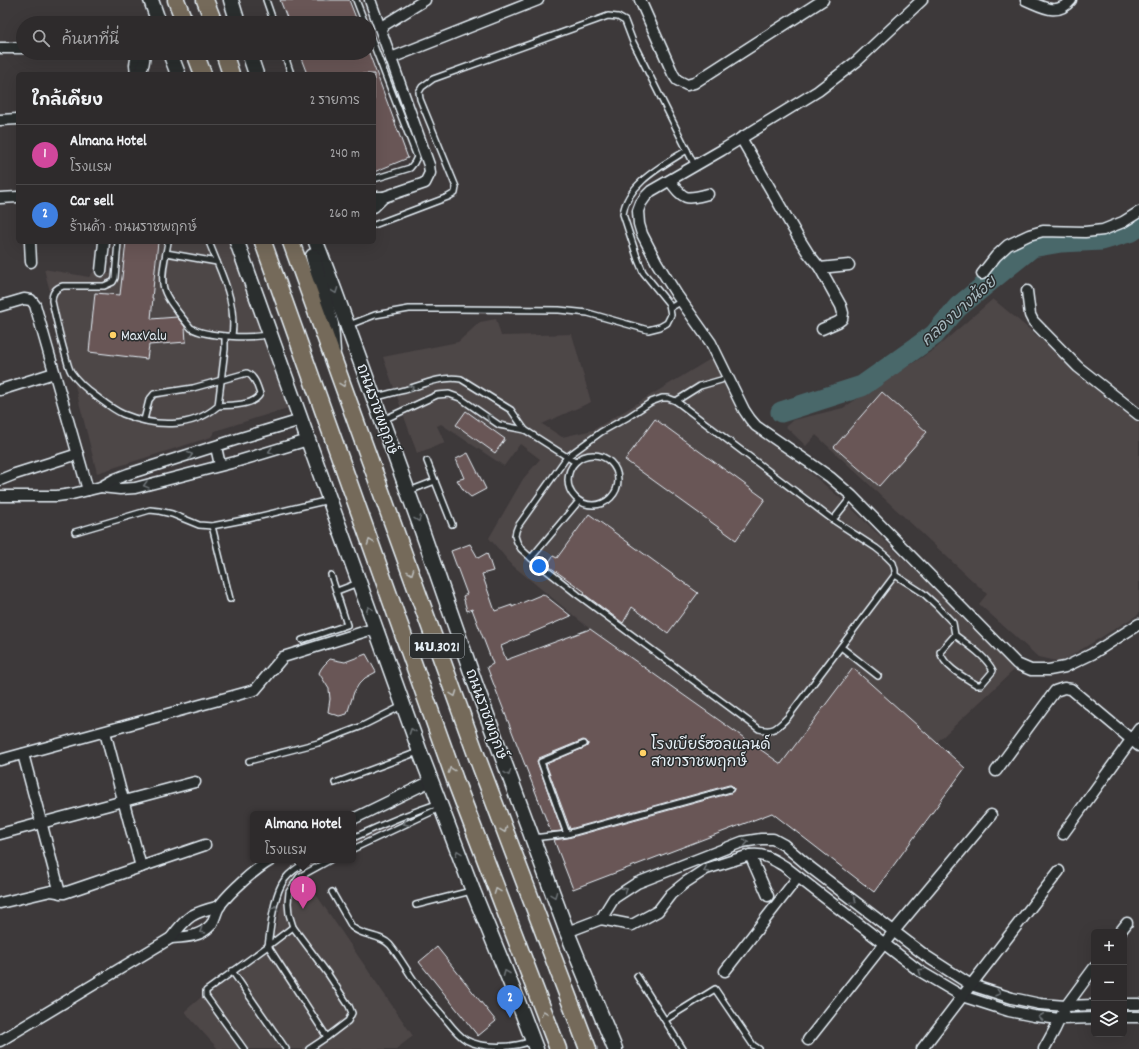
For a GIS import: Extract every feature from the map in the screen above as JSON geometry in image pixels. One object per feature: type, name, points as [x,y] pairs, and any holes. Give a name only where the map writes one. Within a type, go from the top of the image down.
[{"type":"main road","points":[[151,0],[157,16]]},
{"type":"main road","points":[[176,0],[182,16]]},
{"type":"main road","points":[[206,0],[212,16]]},
{"type":"main road","points":[[230,0],[236,16]]},
{"type":"main road","points":[[173,60],[177,72]]},
{"type":"main road","points":[[198,60],[202,72]]},
{"type":"main road","points":[[226,60],[230,72]]},
{"type":"main road","points":[[251,60],[255,72]]},
{"type":"main road","name":"นบ.3021","points":[[238,244],[270,334],[297,422],[308,440],[420,752],[534,1045]]},
{"type":"main road","name":"นบ.3021","points":[[264,244],[455,780],[558,1049]]},
{"type":"main road","name":"ถนนราชพฤกษ์","points":[[292,244],[480,764],[588,1049]]},
{"type":"main road","points":[[316,244],[331,324],[334,359]]},
{"type":"main road","name":"ถนนราชพฤกษ์","points":[[316,244],[408,491],[475,683],[532,838],[615,1049]]},
{"type":"main road","points":[[517,999],[546,1049]]},
{"type":"street","points":[[370,0],[381,27],[429,165],[430,173],[425,183],[379,197]]},
{"type":"street","points":[[381,27],[425,0]]},
{"type":"street","points":[[391,58],[538,0]]},
{"type":"street","points":[[640,0],[673,74],[677,80],[686,85],[694,83],[823,0]]},
{"type":"street","points":[[922,0],[857,62],[818,91],[651,191],[641,202],[638,211],[638,224],[657,263],[711,343],[744,410],[756,426],[830,477],[852,496],[1017,664],[1031,670],[1049,670],[1065,667],[1092,654],[1139,624]]},
{"type":"street","points":[[1026,0],[1050,10],[1057,10],[1071,0]]},
{"type":"street","points":[[0,48],[16,48]]},
{"type":"street","points":[[136,60],[137,72]]},
{"type":"street","points":[[139,72],[143,67],[144,60]]},
{"type":"street","points":[[0,120],[16,119]]},
{"type":"street","points":[[741,138],[798,237],[820,268],[842,306],[842,319],[822,329]]},
{"type":"street","points":[[670,181],[681,195],[686,198],[694,198],[708,194]]},
{"type":"street","points":[[0,198],[16,197]]},
{"type":"street","points":[[982,274],[996,256],[1008,245],[1029,235],[1043,231],[1085,232],[1103,230],[1123,222],[1139,212]]},
{"type":"street","points":[[30,244],[30,262]]},
{"type":"street","points":[[101,271],[104,244]]},
{"type":"street","points":[[820,268],[849,265]]},
{"type":"street","points":[[1027,292],[1030,315],[1033,321],[1078,366],[1139,415]]},
{"type":"street","points":[[0,306],[24,299],[34,302],[88,490]]},
{"type":"street","points":[[0,390],[54,373]]},
{"type":"street","points":[[101,487],[115,478],[297,422]]},
{"type":"street","points":[[0,496],[57,496],[101,487],[120,489],[135,488],[235,462],[308,440]]},
{"type":"street","points":[[216,447],[220,465]]},
{"type":"street","points":[[0,480],[78,454]]},
{"type":"street","points":[[0,760],[255,690],[284,656],[376,628]]},
{"type":"street","points":[[996,771],[1055,691],[1064,688],[1071,689],[1135,743]]},
{"type":"street","points":[[1063,834],[1135,743],[1139,729]]},
{"type":"street","points":[[105,732],[141,867]]},
{"type":"street","points":[[23,754],[60,893]]},
{"type":"street","points":[[356,818],[431,781]]},
{"type":"street","points":[[0,834],[195,782]]},
{"type":"street","points":[[808,1040],[894,931],[991,815]]},
{"type":"street","points":[[601,919],[614,898],[637,883],[742,842],[773,839],[784,845],[811,868],[926,956],[971,984],[1012,998],[1040,1004],[1066,1006],[1091,1005]]},
{"type":"street","points":[[0,903],[51,891],[64,893],[205,845]]},
{"type":"street","points":[[568,932],[601,919],[632,925],[658,911],[671,894],[706,869],[750,855],[764,855],[784,866],[918,970],[962,996],[1008,1011],[1034,1016],[1060,1019],[1091,1018]]},
{"type":"street","points":[[750,855],[768,896]]},
{"type":"street","points":[[725,971],[796,876],[804,861]]},
{"type":"street","points":[[171,938],[192,936],[203,931],[211,924],[220,906],[244,881],[267,863]]},
{"type":"street","points":[[922,1049],[1059,871]]},
{"type":"street","points":[[0,1041],[171,938],[183,922],[193,914],[202,910],[220,906]]},
{"type":"street","points":[[1122,929],[1127,922]]},
{"type":"street","points":[[1044,1049],[1066,1006],[1091,972]]},
{"type":"street","points":[[1127,1004],[1139,1004]]},
{"type":"street","points":[[1127,1017],[1139,1017]]},
{"type":"lane","points":[[266,0],[272,16]]},
{"type":"lane","points":[[356,0],[362,16]]},
{"type":"lane","points":[[376,224],[455,193],[456,187],[420,99],[419,92],[422,87],[432,79],[608,16],[618,17],[625,21],[633,42],[695,166]]},
{"type":"lane","points":[[376,51],[417,157],[410,168],[376,178]]},
{"type":"lane","points":[[286,60],[290,72]]},
{"type":"lane","points":[[348,326],[375,315],[409,309],[559,310],[588,313],[648,330],[660,327],[667,323],[671,314],[669,304],[643,272],[623,214],[624,206],[637,185],[687,150]]},
{"type":"lane","points":[[118,244],[115,278],[113,282],[104,286],[58,287],[52,296],[59,334],[70,370],[79,381],[90,392],[122,414],[153,423],[168,424],[186,422],[202,417],[218,406],[252,402],[258,398],[260,394],[252,375],[247,373],[193,388],[154,394],[150,400],[144,420]]},
{"type":"lane","points":[[168,244],[163,277],[164,288],[167,295],[191,328],[196,331],[225,336],[262,336],[270,334]]},
{"type":"lane","points":[[210,244],[226,285],[231,303],[234,324],[232,336]]},
{"type":"lane","points":[[166,253],[217,262]]},
{"type":"lane","points":[[670,308],[682,301]]},
{"type":"lane","points":[[218,406],[225,349],[225,336]]},
{"type":"lane","points":[[374,398],[405,390],[440,378],[461,379],[511,410],[525,430]]},
{"type":"lane","points":[[676,401],[700,386],[721,380]]},
{"type":"lane","points":[[382,421],[437,395],[449,394],[460,398],[499,425],[525,430],[575,462]]},
{"type":"lane","points":[[662,398],[668,398],[676,401],[833,520],[876,548],[893,562],[895,575],[788,717],[772,731],[759,729],[578,595],[521,549],[515,536],[516,531],[567,457],[601,432],[652,402],[662,398]]},
{"type":"lane","points":[[587,455],[602,456],[614,464],[619,478],[616,492],[606,502],[592,506],[578,502],[568,487],[570,470],[575,462],[587,455]]},
{"type":"lane","points":[[427,461],[452,524]]},
{"type":"lane","points":[[408,491],[435,481]]},
{"type":"lane","points":[[833,520],[852,496]]},
{"type":"lane","points":[[75,532],[150,510],[172,514],[199,525],[212,526],[330,500]]},
{"type":"lane","points":[[531,558],[578,502]]},
{"type":"lane","points":[[212,526],[230,599]]},
{"type":"lane","points":[[302,640],[347,625],[332,575]]},
{"type":"lane","points":[[895,575],[922,593],[936,605],[953,623],[956,635],[980,655],[990,666],[993,671],[982,685],[977,685],[955,671],[942,659],[940,652],[956,635]]},
{"type":"lane","points":[[337,591],[359,582]]},
{"type":"lane","points":[[841,647],[878,676]]},
{"type":"lane","points":[[249,761],[318,743],[360,728],[403,706]]},
{"type":"lane","points":[[567,834],[541,762],[584,744]]},
{"type":"lane","points":[[335,783],[420,752]]},
{"type":"lane","points":[[532,838],[567,834],[730,789]]},
{"type":"lane","points":[[356,837],[414,811],[440,805]]},
{"type":"lane","points":[[356,848],[418,818],[440,805]]},
{"type":"lane","points":[[414,811],[418,818]]},
{"type":"lane","points":[[305,863],[285,878],[279,890],[272,918],[268,946],[327,1037]]},
{"type":"lane","points":[[309,1049],[348,1021],[352,1013],[328,974],[293,927],[289,914],[289,892],[299,877],[325,863]]},
{"type":"lane","points":[[416,905],[473,891]]},
{"type":"lane","points":[[332,892],[352,927],[355,930],[385,940],[390,945],[416,984],[456,1032],[467,1041],[475,1045],[501,1047],[534,1045]]},
{"type":"lane","points":[[244,1049],[205,993],[207,989],[293,927]]},
{"type":"lane","points":[[232,971],[286,1049]]},
{"type":"lane","points":[[638,976],[683,1049]]},
{"type":"lane","points":[[665,1020],[715,989],[753,1045],[759,1049]]},
{"type":"shaded area","points":[[122,244],[231,244],[288,408],[215,431],[211,437],[97,473],[44,269],[89,277],[93,272],[120,275]]},
{"type":"shaded area","points":[[993,299],[1139,421],[1139,614],[1061,662],[1038,657],[979,604],[987,594],[816,435],[806,446],[786,427],[794,420],[843,408],[935,349]]},
{"type":"shaded area","points":[[496,319],[501,336],[572,334],[591,402],[542,424],[562,437],[593,430],[717,355],[749,421],[846,503],[1012,664],[1013,671],[936,743],[853,668],[781,764],[590,629],[512,565],[489,538],[523,479],[540,459],[520,444],[504,466],[441,424],[437,426],[445,443],[417,453],[383,357],[458,342],[480,322]]},
{"type":"shaded area","points":[[432,801],[436,811],[356,851],[356,838]]},
{"type":"shaded area","points":[[305,863],[332,863],[304,877],[413,1036],[396,1049],[218,1049],[185,1011],[274,935],[287,882],[281,879]]},
{"type":"building","points":[[280,0],[349,0],[355,16],[286,16]]},
{"type":"building","points":[[302,60],[372,60],[408,158],[376,171],[376,72],[306,72]]},
{"type":"building","points":[[126,244],[158,244],[151,319],[177,317],[185,327],[186,342],[149,345],[147,359],[89,352],[95,293],[120,295]]},
{"type":"building","points":[[882,392],[927,432],[879,486],[834,447]]},
{"type":"building","points":[[466,411],[505,439],[495,453],[456,425]]},
{"type":"building","points":[[655,419],[765,499],[736,540],[625,460]]},
{"type":"building","points":[[468,453],[486,489],[471,497],[464,491],[457,480],[464,478],[456,459]]},
{"type":"building","points":[[589,514],[698,593],[668,633],[632,607],[623,623],[584,594],[585,592],[547,565],[553,556],[557,558]]},
{"type":"building","name":"โรงเบียร์ฮอลแลนด์ สาขาราชพฤกษ์","points":[[470,544],[478,558],[487,553],[493,571],[482,574],[495,611],[512,605],[512,607],[543,594],[571,616],[501,646],[506,660],[590,629],[781,764],[853,668],[965,768],[874,892],[772,813],[573,889],[554,840],[568,838],[731,793],[734,788],[729,785],[570,829],[546,764],[586,747],[588,743],[583,740],[539,758],[537,761],[562,831],[551,832],[487,667],[493,664],[472,609],[467,611],[463,596],[467,594],[451,551]]},
{"type":"building","points":[[366,654],[376,672],[365,678],[359,684],[354,692],[347,714],[339,716],[328,712],[330,699],[329,689],[319,673],[321,669],[330,659],[345,662]]},
{"type":"building","points":[[437,947],[496,1021],[478,1036],[419,962]]},
{"type":"waterway","name":"คลองบางน้อย","points":[[781,412],[862,386],[934,335],[958,307],[1032,247],[1061,242],[1102,240],[1132,231],[1139,226]]},
{"type":"place","name":"MaxValu","points":[[113,335]]},
{"type":"place","name":"โรงเบียร์ฮอลแลนด์ สาขาราชพฤกษ์","points":[[643,753]]},
{"type":"place","name":"Almana Hotel","points":[[303,909]]},
{"type":"place","name":"Car sell","points":[[510,1018]]}]
